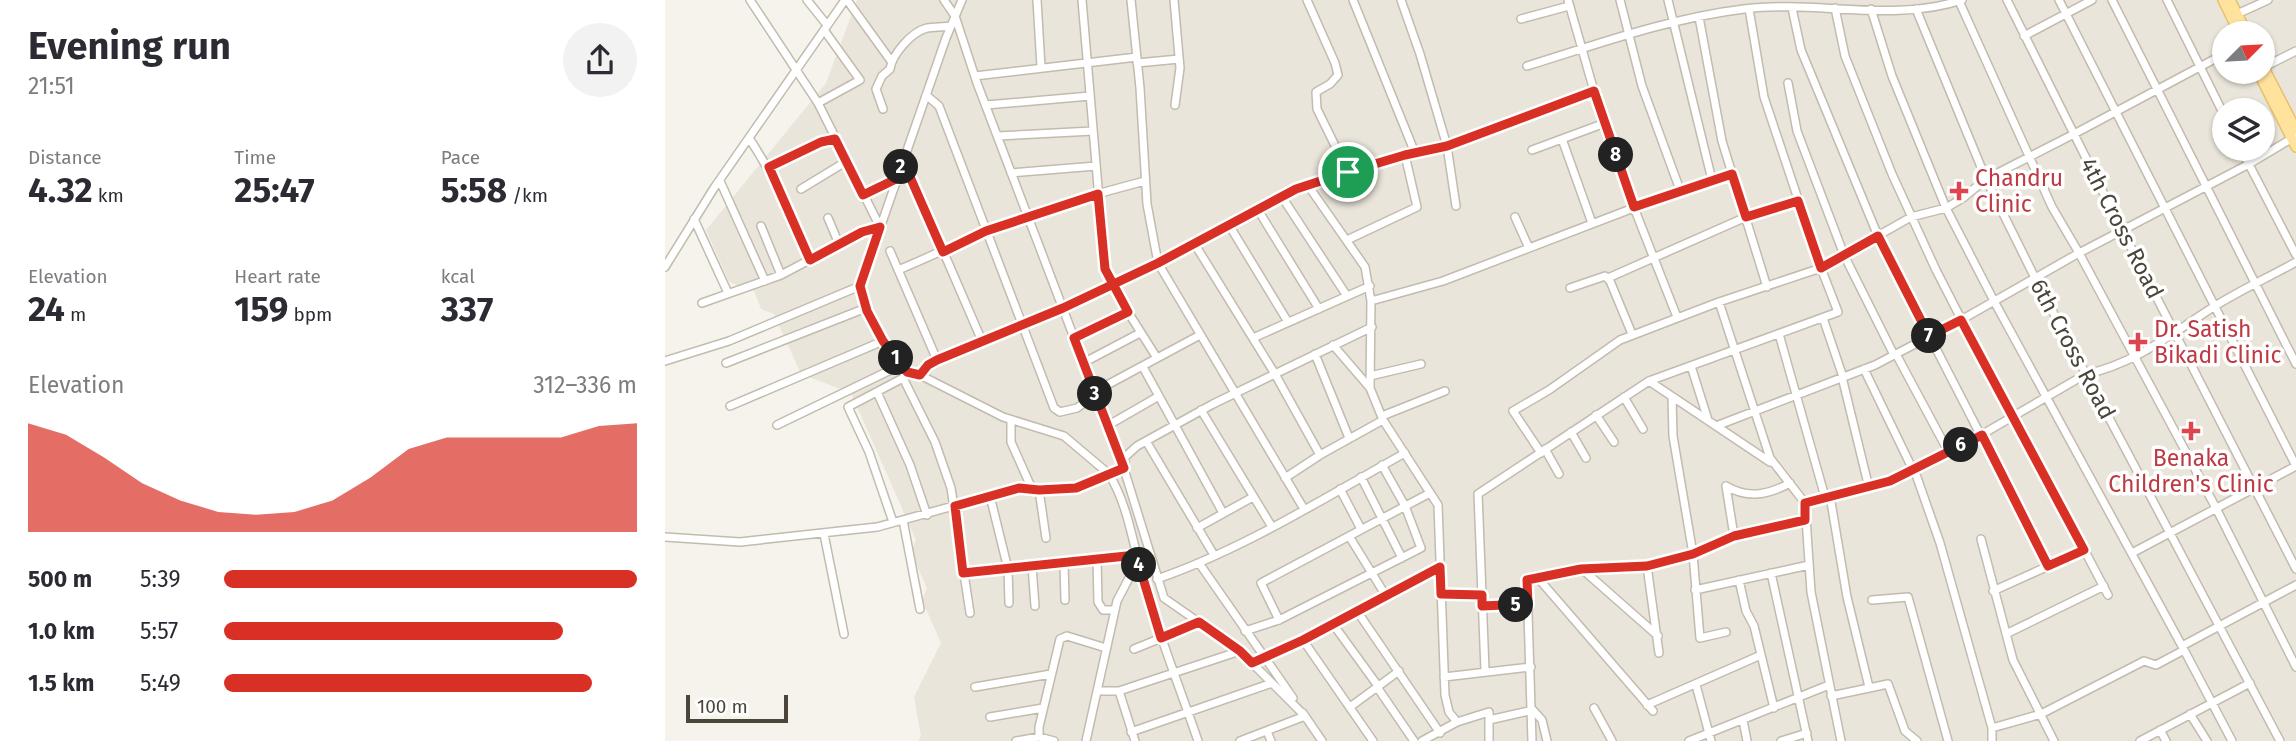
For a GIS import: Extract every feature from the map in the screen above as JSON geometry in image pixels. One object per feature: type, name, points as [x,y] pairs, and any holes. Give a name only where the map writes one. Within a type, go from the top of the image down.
[{"type":"main road","points":[[2223,0],[2233,21]]},
{"type":"main road","points":[[2230,0],[2241,21]]},
{"type":"main road","points":[[2265,84],[2295,138]]},
{"type":"main road","points":[[2274,84],[2293,116],[2295,138]]},
{"type":"street","points":[[750,0],[818,103],[880,227]]},
{"type":"street","points":[[807,0],[860,80],[818,103]]},
{"type":"street","points":[[665,267],[694,219],[846,0],[891,61]]},
{"type":"street","points":[[944,0],[955,16],[1011,173],[1124,468],[1164,598],[1240,651],[1305,716]]},
{"type":"street","points":[[961,0],[860,286],[866,308],[883,341],[904,372],[940,456],[955,506],[970,613]]},
{"type":"street","points":[[1037,0],[1041,67]]},
{"type":"street","points":[[1082,0],[1105,269],[1157,358]]},
{"type":"street","points":[[1131,0],[1146,204],[1158,263],[1304,509]]},
{"type":"street","points":[[1174,0],[1179,59],[1175,105]]},
{"type":"street","points":[[1307,0],[1338,75],[1331,84],[1316,92],[1314,96],[1317,109],[1348,172]]},
{"type":"street","points":[[1353,0],[1415,153]]},
{"type":"street","points":[[1401,0],[1447,146],[1456,206]]},
{"type":"street","points":[[1620,0],[1642,86],[1680,190]]},
{"type":"street","points":[[1668,0],[1712,180]]},
{"type":"street","name":"4th Cross Road","points":[[2007,0],[2296,569]]},
{"type":"street","points":[[2059,0],[2296,466],[2132,553]]},
{"type":"street","points":[[2024,36],[2092,0]]},
{"type":"street","points":[[2112,0],[2296,365]]},
{"type":"street","points":[[2167,0],[2216,98]]},
{"type":"street","points":[[2237,14],[2268,0]]},
{"type":"street","points":[[1527,66],[1674,22],[1749,9],[1916,9],[1961,1],[2052,207],[2216,508],[2296,667]]},
{"type":"street","points":[[1521,19],[1568,3],[1594,91],[1634,207],[1677,317]]},
{"type":"street","points":[[1792,8],[1801,50],[1878,236],[2048,566]]},
{"type":"street","points":[[1835,8],[1845,56],[1912,217],[1961,320],[2108,595]]},
{"type":"street","points":[[1485,670],[1478,494],[1649,381],[1838,312],[1764,97],[1749,9]]},
{"type":"street","points":[[1871,9],[1892,76],[1946,208],[2232,741]]},
{"type":"street","name":"6th Cross Road","points":[[1916,9],[1986,179],[2035,278],[2280,741]]},
{"type":"street","points":[[1699,17],[1722,141],[1766,287]]},
{"type":"street","points":[[883,109],[876,87],[890,69],[891,61],[905,44],[922,31],[950,26]]},
{"type":"street","points":[[2275,61],[2296,51]]},
{"type":"street","points":[[975,76],[1087,62],[1179,59]]},
{"type":"street","points":[[1559,474],[1513,411],[1632,334],[1821,268],[1912,217],[1946,208],[1986,179],[2212,60]]},
{"type":"street","points":[[1788,83],[1797,131],[1844,255],[1948,451]]},
{"type":"street","points":[[920,375],[928,365],[937,360],[1063,308],[1158,263],[1307,184],[1405,155],[1447,146],[1594,91]]},
{"type":"street","points":[[926,95],[939,106],[1020,324],[1056,411],[1077,408],[1095,393],[1200,335]]},
{"type":"street","points":[[986,105],[1090,96]]},
{"type":"street","points":[[1532,150],[1605,123]]},
{"type":"street","points":[[998,136],[1093,131]]},
{"type":"street","points":[[749,138],[769,167],[810,260]]},
{"type":"street","points":[[1716,426],[1864,369],[1895,354],[2295,138]]},
{"type":"street","points":[[769,167],[821,142],[835,139]]},
{"type":"street","points":[[1562,139],[1592,223]]},
{"type":"street","points":[[1347,240],[1417,208],[1405,155]]},
{"type":"street","points":[[2247,161],[2296,255]]},
{"type":"street","points":[[801,189],[847,162]]},
{"type":"street","points":[[1011,173],[1096,166]]},
{"type":"street","points":[[901,167],[909,172],[982,341]]},
{"type":"street","points":[[1371,301],[1443,281],[1634,207],[1732,174]]},
{"type":"street","points":[[863,195],[896,179]]},
{"type":"street","points":[[720,181],[765,281]]},
{"type":"street","points":[[898,270],[986,231],[1145,181]]},
{"type":"street","points":[[1307,184],[1365,267],[1371,301],[1370,388]]},
{"type":"street","points":[[1282,197],[1347,296]]},
{"type":"street","points":[[1570,288],[1602,276],[1608,278],[1746,217],[1798,201]]},
{"type":"street","points":[[1258,210],[1319,309]]},
{"type":"street","points":[[1515,217],[1529,248]]},
{"type":"street","points":[[828,218],[839,244]]},
{"type":"street","points":[[694,219],[728,293]]},
{"type":"street","points":[[1229,225],[1288,322]]},
{"type":"street","points":[[761,226],[781,275]]},
{"type":"street","points":[[702,303],[781,275],[871,228],[880,227]]},
{"type":"street","points":[[1194,243],[1275,374],[1320,455]]},
{"type":"street","points":[[890,251],[937,360]]},
{"type":"street","points":[[1805,503],[1869,488],[1913,470],[1982,435],[2086,374],[2108,370],[2176,334],[2216,306],[2296,262]]},
{"type":"street","points":[[1608,278],[1632,334]]},
{"type":"street","points":[[665,361],[729,341],[860,286]]},
{"type":"street","points":[[1253,338],[1370,286]]},
{"type":"street","points":[[1719,302],[1770,458],[1805,503],[1811,592],[1841,741]]},
{"type":"street","points":[[726,362],[866,308]]},
{"type":"street","points":[[1074,338],[1128,312]]},
{"type":"street","points":[[1822,318],[1842,377],[1869,488]]},
{"type":"street","points":[[1124,468],[1125,457],[1146,441],[1201,410],[1372,327]]},
{"type":"street","points":[[1083,363],[1140,332]]},
{"type":"street","points":[[1779,334],[1828,496],[1847,597],[1869,687]]},
{"type":"street","points":[[730,406],[883,341]]},
{"type":"street","points":[[1333,345],[1370,388],[1383,418],[1438,505],[1445,695],[1449,712],[1457,722]]},
{"type":"street","points":[[1315,354],[1349,439]]},
{"type":"street","points":[[1370,376],[1421,364]]},
{"type":"street","points":[[1691,366],[1709,421]]},
{"type":"street","points":[[1143,367],[1223,513]]},
{"type":"street","points":[[1864,369],[1913,470],[1947,567],[1991,728],[1992,741]]},
{"type":"street","points":[[893,522],[874,464],[848,407],[877,392],[904,372]]},
{"type":"street","points":[[777,425],[904,372],[920,375],[1011,420],[1064,436],[1109,474],[1125,505],[1137,558],[1161,638],[1198,741]]},
{"type":"street","points":[[1649,381],[1777,466]]},
{"type":"street","points":[[1285,478],[1383,418],[1445,391]]},
{"type":"street","points":[[877,392],[910,465],[927,515]]},
{"type":"street","points":[[1107,426],[1159,396]]},
{"type":"street","points":[[1624,397],[1643,429]]},
{"type":"street","points":[[1672,397],[1673,436],[1693,554],[1700,638],[1726,632]]},
{"type":"street","points":[[1201,410],[1272,527]]},
{"type":"street","points":[[1596,415],[1613,442]]},
{"type":"street","points":[[1011,420],[1011,442],[1036,489],[1046,538]]},
{"type":"street","points":[[1571,432],[1586,458]]},
{"type":"street","points":[[1146,441],[1214,555]]},
{"type":"street","points":[[1157,579],[1199,563],[1272,527],[1405,453]]},
{"type":"street","points":[[1245,631],[1279,620],[1421,548],[1405,506],[1382,465]]},
{"type":"street","points":[[665,527],[666,537],[740,541],[824,534],[877,527],[1019,488],[1076,488],[1124,468]]},
{"type":"street","points":[[1361,477],[1402,558]]},
{"type":"street","points":[[1734,536],[1726,486],[1749,495],[1774,491],[1790,483]]},
{"type":"street","points":[[1340,489],[1361,529]]},
{"type":"street","points":[[1279,620],[1261,583],[1430,493]]},
{"type":"street","points":[[990,496],[1007,569],[1009,603]]},
{"type":"street","points":[[1197,528],[1253,497]]},
{"type":"street","points":[[903,520],[920,610]]},
{"type":"street","points":[[1532,741],[1527,580],[1581,569],[1647,566],[1693,554],[1734,536],[1805,520]]},
{"type":"street","points":[[824,534],[844,634]]},
{"type":"street","points":[[1349,536],[1386,596]]},
{"type":"street","points":[[1982,539],[1993,591],[2013,660],[2054,741]]},
{"type":"street","points":[[1993,591],[2084,550]]},
{"type":"street","points":[[963,573],[1097,559],[1137,558]]},
{"type":"street","points":[[1086,741],[1120,592],[1137,558]]},
{"type":"street","points":[[1097,559],[1098,602],[1103,610],[1115,610]]},
{"type":"street","points":[[1064,562],[1065,600]]},
{"type":"street","points":[[1199,563],[1322,741]]},
{"type":"street","points":[[1695,590],[1809,565]]},
{"type":"street","points":[[1033,566],[1035,606]]},
{"type":"street","points":[[1647,566],[1660,653]]},
{"type":"street","points":[[1252,663],[1303,640],[1440,567]]},
{"type":"street","points":[[1581,569],[1658,636]]},
{"type":"street","points":[[1771,573],[1808,737],[1781,741]]},
{"type":"street","points":[[1538,578],[1650,708],[1761,655]]},
{"type":"street","points":[[1739,580],[1746,611],[1754,625],[1774,708]]},
{"type":"street","points":[[1991,728],[2041,714],[2144,661],[2156,665],[2219,625],[2296,585]]},
{"type":"street","points":[[2005,634],[2104,586]]},
{"type":"street","points":[[1441,594],[1482,595]]},
{"type":"street","points":[[1872,600],[1908,597],[1948,741]]},
{"type":"street","points":[[1482,606],[1528,604]]},
{"type":"street","points":[[1357,611],[1440,733]]},
{"type":"street","points":[[1134,649],[1199,622]]},
{"type":"street","points":[[1333,624],[1414,741]]},
{"type":"street","points":[[1039,737],[1043,708],[1060,639],[1067,636],[1106,648]]},
{"type":"street","points":[[1303,640],[1371,738],[1359,741]]},
{"type":"street","points":[[1098,691],[1119,691],[1240,651]]},
{"type":"street","points":[[1444,677],[1485,670],[1531,667]]},
{"type":"street","points":[[1350,707],[1399,671]]},
{"type":"street","points":[[975,687],[1051,674]]},
{"type":"street","points":[[1132,732],[1272,683]]},
{"type":"street","points":[[2140,741],[2250,683]]},
{"type":"street","points":[[1831,696],[1888,684],[1905,730],[1917,741]]},
{"type":"street","points":[[1696,685],[1710,737]]},
{"type":"street","points":[[1689,741],[1710,737],[1743,720],[1829,685]]},
{"type":"street","points":[[1119,691],[1135,741]]},
{"type":"street","points":[[990,717],[1043,708]]},
{"type":"street","points":[[1594,708],[1612,741]]},
{"type":"street","points":[[1489,720],[1532,710]]},
{"type":"street","points":[[1532,710],[1542,720],[1547,741]]},
{"type":"street","points":[[1422,741],[1457,722],[1489,712],[1489,741]]},
{"type":"street","points":[[2190,714],[2207,741]]},
{"type":"street","points":[[1240,741],[1305,716]]},
{"type":"street","points":[[1743,720],[1747,741]]},
{"type":"street","points":[[2160,730],[2166,741]]},
{"type":"street","points":[[1267,731],[1271,741]]},
{"type":"street","points":[[1016,741],[1039,737],[1054,741]]},
{"type":"shaded area","points":[[857,0],[2296,0],[2296,741],[918,741],[921,736],[914,697],[941,643],[922,600],[927,588],[911,553],[916,540],[851,393],[801,374],[774,314],[761,309],[754,291],[729,282],[706,230],[826,83]]},
{"type":"place","name":"Chandru Clinic","points":[[1959,191]]},
{"type":"place","name":"Dr. Satish Bikadi Clinic","points":[[2138,342]]},
{"type":"place","name":"Benaka Children's Clinic","points":[[2191,431]]},
{"type":"route","points":[[1348,172],[1296,189],[1158,263],[1112,284],[1063,308],[1055,309],[937,360],[928,365],[920,375],[907,372],[883,341],[867,311],[860,286],[880,227],[862,232],[810,260],[769,167],[821,142],[835,139],[863,195],[896,179],[901,167],[909,171],[943,252],[986,231],[1098,194],[1105,269],[1112,284],[1128,312],[1074,338],[1124,468],[1076,488],[1019,488],[955,506],[957,535],[963,573],[1136,555],[1161,638],[1199,622],[1240,651],[1252,663],[1303,640],[1440,567],[1441,594],[1482,595],[1482,606],[1528,604],[1527,580],[1581,569],[1647,566],[1693,554],[1734,536],[1805,520],[1805,503],[1890,481],[1982,435],[2048,566],[2084,550],[1961,320],[1929,336],[1878,236],[1821,268],[1798,201],[1746,217],[1732,174],[1634,207],[1594,91],[1447,146],[1348,172]]}]
